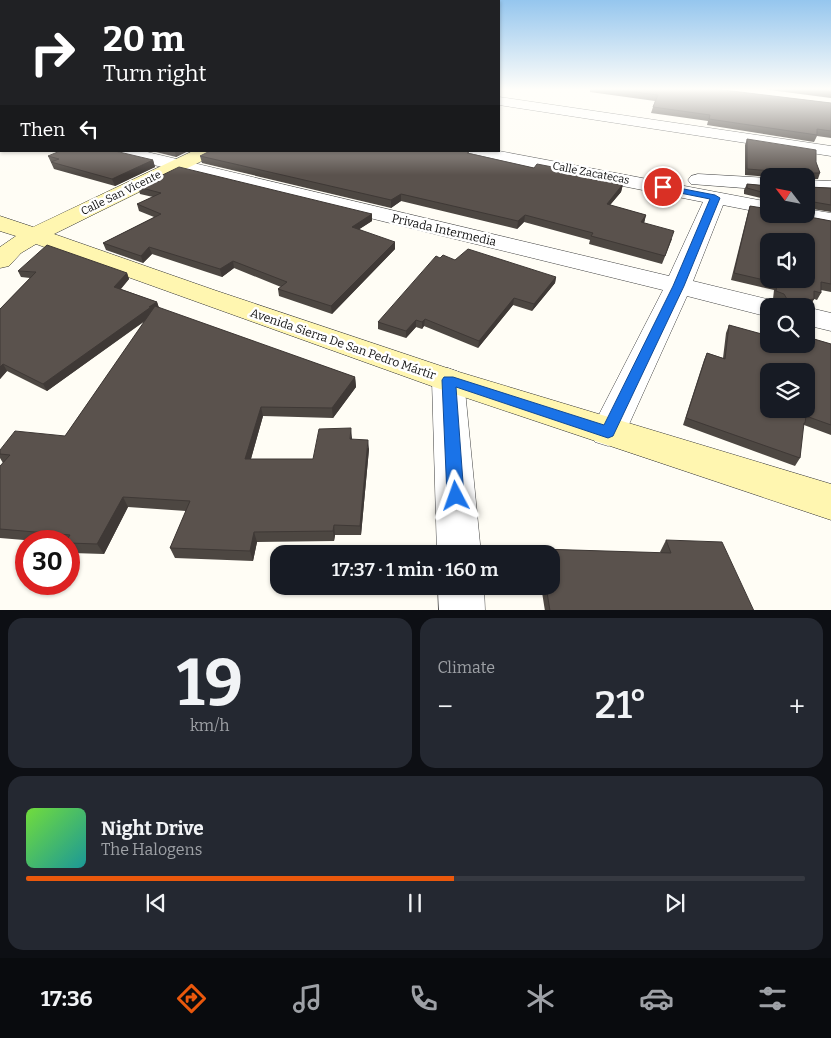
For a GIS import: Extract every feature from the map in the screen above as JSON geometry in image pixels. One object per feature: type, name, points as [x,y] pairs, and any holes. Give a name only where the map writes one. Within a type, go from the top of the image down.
[{"type":"street","points":[[611,117],[831,152]]},
{"type":"street","name":"Privada Intermedia","points":[[123,152],[760,306]]},
{"type":"street","name":"Calle San Vicente","points":[[0,261],[13,248],[35,235],[206,152]]},
{"type":"street","name":"Calle Zacatecas","points":[[476,152],[760,206]]},
{"type":"street","points":[[594,174],[760,183]]},
{"type":"street","points":[[815,187],[831,188]]},
{"type":"street","points":[[608,432],[678,286],[715,198]]},
{"type":"street","points":[[815,217],[831,220]]},
{"type":"street","name":"Avenida Sierra De San Pedro Mártir","points":[[0,223],[448,380],[831,502]]},
{"type":"street","points":[[815,318],[831,322]]},
{"type":"street","points":[[448,380],[458,545]]},
{"type":"street","points":[[461,595],[462,610]]},
{"type":"building","points":[[709,117],[831,117],[831,131],[817,129],[817,135],[709,119]]},
{"type":"building","points":[[747,139],[816,150],[816,162],[820,173],[815,173],[815,168],[747,169]]},
{"type":"building","points":[[58,152],[119,152],[153,160],[112,179],[51,162],[59,159],[48,156]]},
{"type":"building","points":[[208,152],[468,152],[534,168],[537,164],[573,171],[623,184],[607,204],[646,215],[641,222],[674,231],[665,256],[591,236],[593,233],[525,215],[518,221],[401,194],[391,200],[200,156]]},
{"type":"building","points":[[179,167],[372,214],[352,227],[395,242],[331,306],[278,289],[287,282],[233,261],[220,269],[149,247],[141,256],[103,243],[161,214],[137,204],[161,193],[138,187]]},
{"type":"building","points":[[747,184],[760,185],[760,192],[747,188]]},
{"type":"building","points":[[815,187],[831,188],[831,205],[815,202]]},
{"type":"building","points":[[750,206],[760,208],[760,223],[815,223],[815,218],[831,221],[831,284],[821,282],[821,293],[814,291],[814,298],[786,298],[784,294],[776,291],[776,288],[815,288],[815,233],[760,233],[760,279],[734,273]]},
{"type":"building","points":[[47,245],[127,273],[114,287],[157,302],[43,384],[3,364],[0,367],[0,309],[36,272],[18,271]]},
{"type":"building","points":[[468,249],[556,277],[534,304],[514,298],[479,341],[425,319],[422,322],[416,320],[406,331],[378,322],[436,256],[440,258],[443,255],[455,260]]},
{"type":"building","points":[[155,306],[355,377],[332,408],[261,407],[245,459],[313,459],[319,429],[351,428],[350,439],[368,440],[360,526],[334,525],[333,531],[254,532],[250,551],[170,548],[190,501],[123,497],[97,544],[80,543],[80,530],[0,529],[0,466],[10,455],[0,454],[0,450],[15,431],[65,436]]},
{"type":"building","points":[[729,325],[760,334],[760,353],[815,353],[815,339],[831,344],[831,425],[812,418],[815,418],[815,363],[760,363],[760,418],[806,418],[800,458],[686,418],[707,353],[725,359]]},
{"type":"building","points":[[666,540],[722,542],[754,610],[550,610],[547,595],[560,595],[560,550],[671,553]]},
{"type":"route","points":[[456,496],[448,380],[608,432],[678,286],[715,198],[663,187]]}]
